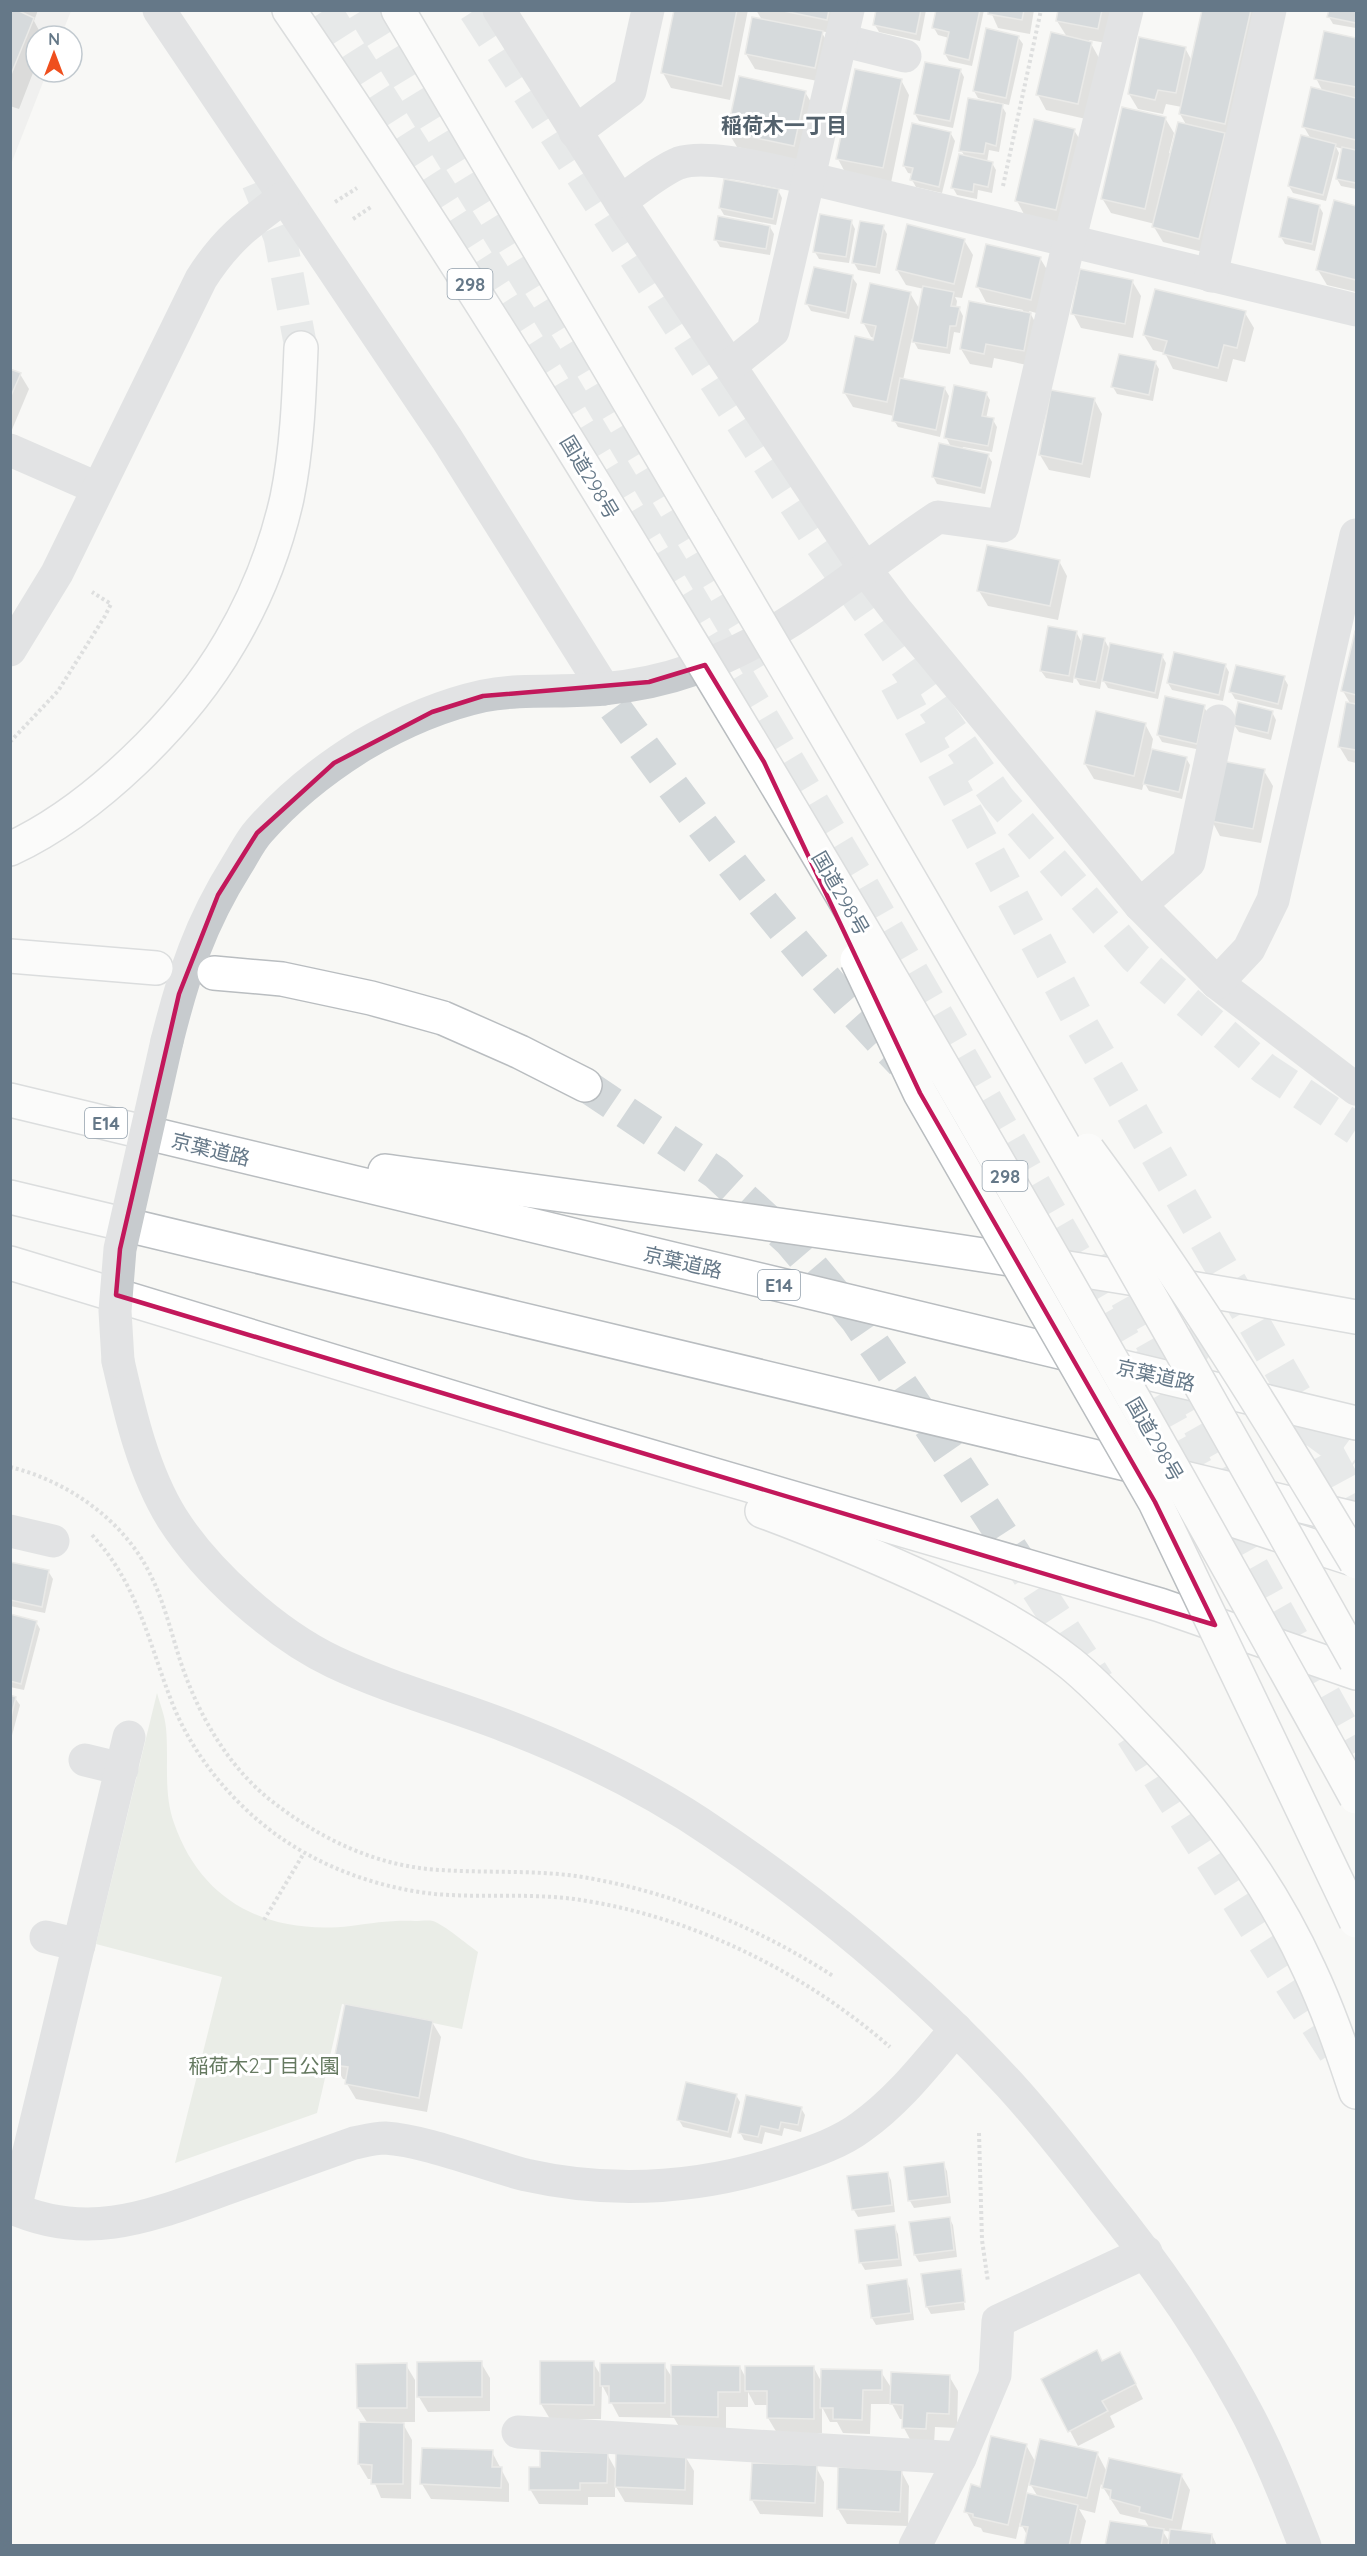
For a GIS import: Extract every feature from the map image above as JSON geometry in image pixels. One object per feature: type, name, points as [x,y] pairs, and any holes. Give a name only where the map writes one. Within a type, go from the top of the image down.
[{"type":"highway","name":"国道298号","points":[[290,10],[350,98],[534,383],[764,762],[1012,1187],[1356,1797]]},
{"type":"highway","points":[[399,10],[997,1028],[1152,1297],[1356,1660]]},
{"type":"highway","points":[[10,849],[74,811],[131,764],[185,706],[230,642],[265,570],[286,499],[297,429],[301,348]]},
{"type":"highway","name":"298","points":[[764,762],[920,1093],[1155,1502],[1356,1921]]},
{"type":"highway","points":[[10,956],[156,968]]},
{"type":"highway","points":[[214,973],[282,979],[370,998],[443,1018],[520,1052],[585,1085]]},
{"type":"highway","points":[[997,1028],[1119,1192],[1238,1367],[1356,1561]]},
{"type":"highway","name":"京葉道路","points":[[10,1100],[1356,1423]]},
{"type":"highway","points":[[202,1147],[850,1234],[1197,1288],[1356,1317]]},
{"type":"highway","points":[[10,1197],[1356,1519]]},
{"type":"highway","points":[[10,1263],[546,1426],[1160,1605],[1356,1673]]},
{"type":"highway","points":[[879,1404],[1356,1561]]},
{"type":"highway","points":[[546,1426],[839,1539],[971,1600],[1025,1632],[1070,1663],[1112,1701],[1178,1770],[1215,1815],[1282,1917],[1309,1968],[1335,2029],[1356,2092]]},
{"type":"street","points":[[159,10],[283,198],[447,439],[604,689]]},
{"type":"street","points":[[499,10],[620,201],[866,569],[903,619],[1140,905],[1217,983],[1356,1089]]},
{"type":"street","points":[[575,132],[630,91],[648,10]]},
{"type":"street","points":[[1127,10],[1069,242],[1003,526],[938,517],[787,625],[727,657],[679,674],[604,689],[528,691],[483,696],[432,712],[383,733],[334,763],[296,794],[257,833],[218,895],[194,946],[167,1041],[120,1249],[115,1311],[118,1361],[130,1413],[148,1467],[171,1517],[212,1569],[268,1622],[331,1661],[407,1692],[507,1726],[608,1769],[714,1832],[807,1900],[956,2029],[1010,2085],[1059,2142],[1146,2252],[1241,2403],[1289,2505],[1305,2546]]},
{"type":"street","points":[[1211,276],[1270,10]]},
{"type":"street","points":[[731,365],[773,331],[844,25],[904,56]]},
{"type":"street","points":[[620,201],[680,163],[699,160],[722,162],[808,178],[1356,310]]},
{"type":"street","points":[[10,650],[57,573],[201,279],[218,252],[241,229],[283,198]]},
{"type":"street","points":[[10,450],[97,488]]},
{"type":"street","points":[[1217,983],[1249,949],[1273,900],[1356,536]]},
{"type":"street","points":[[1140,905],[1189,862],[1219,722]]},
{"type":"street","points":[[10,1532],[53,1541]]},
{"type":"street","points":[[129,1737],[13,2208],[28,2215],[70,2224],[111,2223],[160,2213],[354,2143],[384,2138],[413,2143],[527,2175],[573,2183],[626,2186],[689,2184],[738,2175],[817,2150],[860,2128],[898,2097],[956,2029]]},
{"type":"street","points":[[85,1760],[122,1769]]},
{"type":"street","points":[[46,1937],[79,1945]]},
{"type":"street","points":[[915,2546],[960,2458],[995,2375],[998,2321],[1146,2252]]},
{"type":"street","points":[[518,2432],[960,2458]]},
{"type":"path","points":[[994,224],[1041,10]]},
{"type":"path","points":[[353,219],[370,207]]},
{"type":"path","points":[[10,742],[58,691],[111,604],[82,586]]},
{"type":"path","points":[[10,1467],[45,1477],[78,1495],[107,1518],[131,1543],[150,1574],[194,1696],[213,1733],[240,1770],[267,1797],[315,1831],[344,1846],[407,1866],[440,1870],[527,1872],[575,1876],[616,1883],[665,1896],[764,1936],[836,1978]]},
{"type":"path","points":[[88,1531],[128,1583],[173,1706],[193,1745],[219,1781],[250,1813],[304,1852],[336,1868],[404,1889],[437,1894],[528,1894],[573,1899],[613,1906],[662,1920],[716,1939],[805,1984],[845,2010],[896,2051]]},
{"type":"path","points":[[264,1920],[304,1852]]},
{"type":"path","points":[[979,2133],[982,2240],[989,2288]]},
{"type":"highlighted area","points":[[705,665],[764,762],[920,1093],[1155,1502],[1215,1625],[116,1295],[120,1249],[179,994],[218,895],[257,833],[334,763],[432,712],[483,696],[649,682]]},
{"type":"shaded area","points":[[11,11],[71,11],[66,24],[24,24],[24,84],[42,84],[11,164]]},
{"type":"green space","name":"稲荷木2丁目公園","points":[[157,1693],[164,1715],[167,1740],[167,1788],[174,1823],[186,1851],[202,1875],[221,1894],[267,1919],[293,1925],[321,1927],[391,1921],[433,1921],[478,1952],[462,2029],[342,2004],[317,2113],[175,2163],[222,1977],[96,1944]]},
{"type":"building","points":[[10,10],[17,10],[34,18],[32,24],[24,24],[24,43],[10,77]]},
{"type":"building","points":[[674,10],[737,10],[722,86],[661,73]]},
{"type":"building","points":[[779,10],[829,10],[827,20]]},
{"type":"building","points":[[876,10],[921,10],[916,34],[873,25]]},
{"type":"building","points":[[936,10],[980,10],[969,60],[944,54],[949,32],[932,28]]},
{"type":"building","points":[[988,10],[1024,10],[1022,20],[988,14]]},
{"type":"building","points":[[1058,10],[1102,10],[1098,29],[1056,21]]},
{"type":"building","points":[[1202,10],[1251,10],[1225,124],[1179,114]]},
{"type":"building","points":[[1329,10],[1356,10],[1356,23],[1327,17]]},
{"type":"building","points":[[752,17],[823,31],[815,68],[745,54]]},
{"type":"building","points":[[986,28],[1019,36],[1006,98],[973,91]]},
{"type":"building","points":[[1324,31],[1356,38],[1356,87],[1314,79]]},
{"type":"building","points":[[1051,32],[1092,42],[1078,104],[1036,95]]},
{"type":"building","points":[[1139,37],[1186,47],[1176,93],[1158,90],[1155,100],[1128,94]]},
{"type":"building","points":[[925,62],[961,69],[950,121],[914,114]]},
{"type":"building","points":[[855,69],[902,79],[883,168],[836,159]]},
{"type":"building","points":[[739,76],[806,91],[794,146],[727,132]]},
{"type":"building","points":[[1311,87],[1356,98],[1356,140],[1302,127]]},
{"type":"building","points":[[968,98],[1003,104],[996,146],[986,143],[984,154],[959,151]]},
{"type":"building","points":[[1122,107],[1166,117],[1145,209],[1101,199]]},
{"type":"building","points":[[1034,119],[1075,129],[1056,210],[1015,201]]},
{"type":"building","points":[[1178,122],[1225,133],[1199,239],[1152,227]]},
{"type":"building","points":[[912,123],[951,132],[939,187],[910,180],[913,168],[903,166]]},
{"type":"building","points":[[1301,135],[1336,144],[1323,195],[1288,186]]},
{"type":"building","points":[[1342,147],[1356,150],[1356,183],[1336,179]]},
{"type":"building","points":[[959,154],[993,162],[988,187],[974,184],[973,192],[951,188]]},
{"type":"building","points":[[724,179],[779,189],[773,219],[719,208]]},
{"type":"building","points":[[1288,197],[1320,205],[1312,244],[1279,237]]},
{"type":"building","points":[[1334,200],[1356,206],[1356,280],[1316,270]]},
{"type":"building","points":[[820,214],[852,220],[846,257],[813,252]]},
{"type":"building","points":[[718,216],[770,226],[766,249],[714,240]]},
{"type":"building","points":[[860,221],[884,225],[876,267],[852,263]]},
{"type":"building","points":[[907,224],[965,239],[954,284],[896,270]]},
{"type":"building","points":[[986,244],[1041,257],[1031,300],[976,287]]},
{"type":"building","points":[[814,267],[853,275],[846,313],[805,304]]},
{"type":"building","points":[[1080,269],[1133,280],[1125,324],[1071,314]]},
{"type":"building","points":[[870,283],[911,292],[887,402],[843,393],[855,336],[873,340],[876,326],[861,323]]},
{"type":"building","points":[[923,286],[954,292],[951,306],[960,307],[956,326],[950,326],[947,348],[912,342]]},
{"type":"building","points":[[1155,289],[1246,311],[1237,348],[1224,345],[1218,368],[1163,354],[1167,341],[1143,335]]},
{"type":"building","points":[[969,301],[1031,313],[1024,351],[986,344],[984,354],[960,349]]},
{"type":"building","points":[[1119,354],[1156,361],[1149,395],[1111,387]]},
{"type":"building","points":[[10,369],[21,373],[10,398]]},
{"type":"building","points":[[900,378],[945,387],[936,430],[892,421]]},
{"type":"building","points":[[954,385],[987,392],[982,416],[994,418],[988,446],[944,438]]},
{"type":"building","points":[[1051,390],[1095,398],[1082,464],[1039,455]]},
{"type":"building","points":[[939,443],[989,454],[981,488],[932,477]]},
{"type":"building","points":[[987,545],[1060,560],[1050,606],[977,591]]},
{"type":"building","points":[[1048,626],[1077,631],[1069,676],[1040,671]]},
{"type":"building","points":[[1356,631],[1356,695],[1341,691]]},
{"type":"building","points":[[1083,634],[1105,638],[1096,682],[1074,678]]},
{"type":"building","points":[[1110,643],[1163,654],[1155,693],[1102,681]]},
{"type":"building","points":[[1174,652],[1226,664],[1219,695],[1167,683]]},
{"type":"building","points":[[1236,665],[1285,676],[1278,704],[1229,692]]},
{"type":"building","points":[[1165,696],[1205,705],[1197,744],[1157,735]]},
{"type":"building","points":[[1238,702],[1273,711],[1268,733],[1233,725]]},
{"type":"building","points":[[1346,702],[1356,704],[1356,750],[1338,747]]},
{"type":"building","points":[[1096,711],[1146,723],[1134,776],[1084,764]]},
{"type":"building","points":[[1152,749],[1187,757],[1179,792],[1143,784]]},
{"type":"building","points":[[1222,761],[1265,769],[1253,829],[1210,821]]},
{"type":"building","points":[[10,1562],[49,1570],[42,1607],[10,1600]]},
{"type":"building","points":[[10,1614],[37,1621],[21,1684],[10,1681]]},
{"type":"building","points":[[10,1695],[16,1697],[10,1721]]},
{"type":"building","points":[[345,2004],[433,2021],[419,2098],[345,2084],[348,2067],[333,2065]]},
{"type":"building","points":[[686,2082],[737,2094],[728,2132],[677,2120]]},
{"type":"building","points":[[746,2095],[802,2107],[798,2125],[781,2122],[779,2130],[761,2126],[758,2137],[738,2133]]},
{"type":"building","points":[[944,2162],[948,2196],[908,2201],[904,2167]]},
{"type":"building","points":[[888,2172],[892,2205],[852,2210],[847,2176]]},
{"type":"building","points":[[950,2217],[954,2250],[914,2255],[909,2222]]},
{"type":"building","points":[[895,2225],[899,2259],[859,2263],[855,2230]]},
{"type":"building","points":[[961,2269],[965,2302],[926,2307],[921,2274]]},
{"type":"building","points":[[907,2279],[911,2313],[871,2318],[867,2285]]},
{"type":"building","points":[[1097,2350],[1102,2361],[1120,2352],[1136,2384],[1102,2401],[1108,2411],[1068,2432],[1041,2379]]},
{"type":"building","points":[[482,2361],[482,2397],[417,2397],[417,2362]]},
{"type":"building","points":[[540,2361],[594,2361],[594,2405],[540,2404]]},
{"type":"building","points":[[407,2363],[407,2408],[357,2408],[356,2364]]},
{"type":"building","points":[[600,2363],[665,2363],[665,2403],[609,2403],[609,2386],[600,2386]]},
{"type":"building","points":[[671,2365],[740,2366],[740,2392],[718,2392],[718,2417],[671,2416]]},
{"type":"building","points":[[745,2366],[814,2366],[814,2419],[767,2418],[767,2391],[745,2391]]},
{"type":"building","points":[[821,2369],[882,2370],[882,2390],[863,2390],[862,2420],[833,2419],[833,2408],[820,2408]]},
{"type":"building","points":[[891,2372],[950,2375],[949,2414],[927,2413],[926,2429],[902,2428],[903,2405],[890,2404]]},
{"type":"building","points":[[359,2422],[404,2423],[403,2484],[371,2484],[372,2465],[358,2464]]},
{"type":"building","points":[[991,2436],[1027,2444],[1008,2525],[973,2517],[973,2514],[964,2512],[971,2484],[980,2487]]},
{"type":"building","points":[[1040,2439],[1098,2452],[1087,2498],[1029,2485]]},
{"type":"building","points":[[422,2448],[493,2450],[492,2467],[502,2467],[501,2488],[420,2484]]},
{"type":"building","points":[[540,2451],[608,2453],[607,2483],[580,2483],[580,2490],[529,2490],[529,2467],[540,2467]]},
{"type":"building","points":[[616,2452],[686,2455],[685,2490],[615,2487]]},
{"type":"building","points":[[1109,2458],[1182,2474],[1172,2520],[1139,2512],[1140,2507],[1110,2499],[1111,2490],[1102,2488]]},
{"type":"building","points":[[752,2463],[817,2465],[815,2503],[750,2500]]},
{"type":"building","points":[[838,2467],[902,2470],[900,2512],[837,2509]]},
{"type":"building","points":[[1027,2493],[1078,2505],[1069,2546],[1024,2546],[1028,2527],[1020,2526]]},
{"type":"building","points":[[1110,2521],[1164,2529],[1161,2546],[1105,2546]]},
{"type":"building","points":[[1170,2529],[1212,2534],[1211,2546],[1168,2546]]},
{"type":"tunnel","points":[[325,10],[555,371],[863,887],[1163,1408],[1356,1752]]},
{"type":"tunnel","points":[[363,10],[576,359],[761,672]]},
{"type":"tunnel","points":[[475,10],[821,544],[998,798],[1135,957],[1265,1069],[1356,1129]]},
{"type":"tunnel","points":[[258,182],[280,237],[301,348]]},
{"type":"tunnel","points":[[586,668],[737,871],[817,969],[902,1063]]},
{"type":"tunnel","points":[[896,683],[1081,1024],[1316,1431],[1356,1506]]},
{"type":"tunnel","points":[[585,1085],[716,1173],[790,1241],[856,1319],[953,1460],[1098,1682]]},
{"type":"tunnel","points":[[1102,1255],[1232,1484]]},
{"type":"tunnel","points":[[1152,1297],[1228,1360]]},
{"type":"tunnel","points":[[1277,1400],[1356,1461]]},
{"type":"tunnel","points":[[1132,1735],[1335,2053]]},
{"type":"district","name":"稲荷木一丁目","points":[[784,125]]}]
